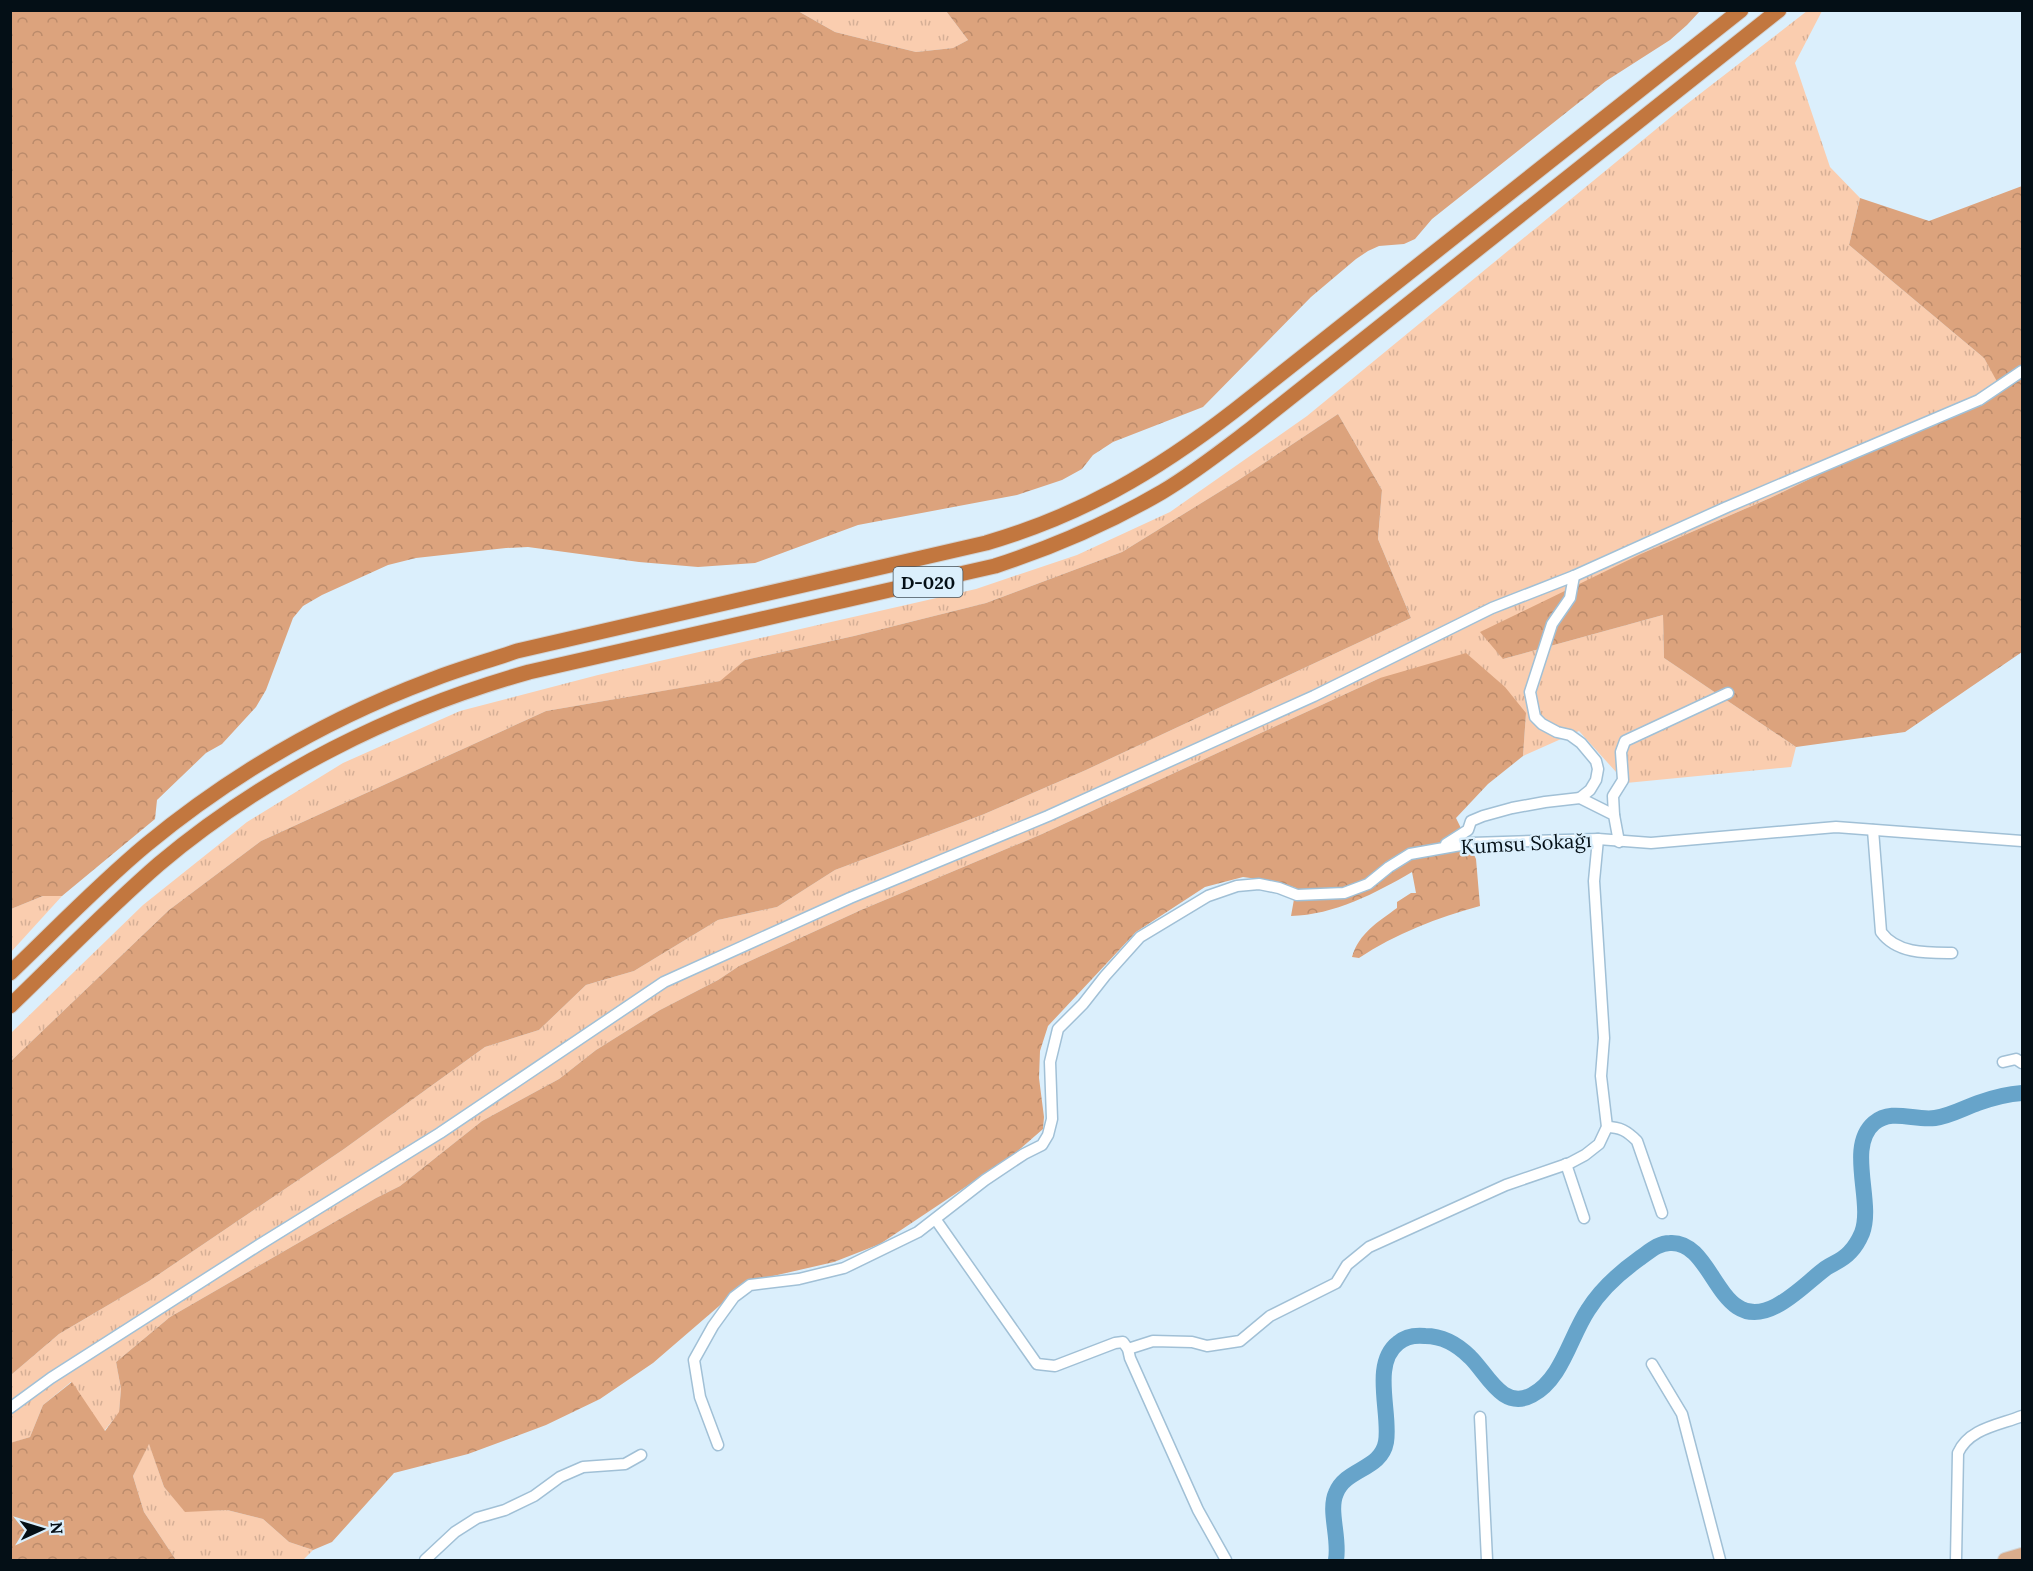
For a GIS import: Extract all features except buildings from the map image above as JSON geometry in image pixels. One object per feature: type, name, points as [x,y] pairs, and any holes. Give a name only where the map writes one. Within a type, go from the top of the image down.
[{"type":"highway","name":"D-020","points":[[10,973],[127,861],[194,808],[246,772],[285,749],[333,722],[385,699],[459,669],[517,651],[986,543],[1048,522],[1117,490],[1184,450],[1244,404],[1741,10]]},
{"type":"highway","name":"D-020","points":[[10,1006],[116,903],[190,839],[255,794],[304,764],[385,724],[476,688],[529,672],[995,566],[1076,536],[1144,502],[1190,474],[1252,428],[1779,10]]},
{"type":"main road","points":[[2005,1560],[2022,1555]]},
{"type":"street","points":[[10,1408],[51,1378],[440,1133],[664,982],[850,898],[1048,816],[1314,696],[1492,608],[1574,576],[1727,507],[1979,400],[2022,371]]},
{"type":"street","points":[[1574,576],[1570,598],[1552,624],[1530,692],[1535,717],[1542,724],[1557,732],[1570,735],[1581,743],[1596,761],[1598,769],[1596,780],[1590,790],[1580,798]]},
{"type":"street","points":[[1614,815],[1612,796],[1623,780],[1621,752],[1625,741],[1728,693]]},
{"type":"street","name":"Kumsu Sokağı","points":[[1438,848],[1455,840],[1468,830],[1471,821],[1483,816],[1545,802],[1580,798],[1614,815],[1619,842]]},
{"type":"street","name":"Kumsu Sokağı","points":[[1438,848],[1509,841],[1598,839],[1651,843],[1836,827],[2022,841]]},
{"type":"street","points":[[1873,830],[1881,932],[1886,939],[1899,947],[1922,952],[1952,953]]},
{"type":"street","points":[[1128,1349],[1153,1341],[1192,1342],[1207,1346],[1240,1341],[1270,1316],[1336,1282],[1347,1265],[1369,1247],[1506,1185],[1566,1164],[1586,1155],[1599,1144],[1607,1127],[1601,1076],[1604,1038],[1594,881],[1598,839]]},
{"type":"street","points":[[718,1445],[700,1397],[694,1360],[712,1326],[734,1297],[750,1285],[799,1279],[844,1268],[918,1232],[985,1180],[1042,1145],[1048,1135],[1052,1119],[1050,1062],[1058,1029],[1083,1004],[1140,937],[1208,896],[1237,886],[1259,884],[1297,895],[1344,893],[1368,884],[1410,854],[1438,848]]},
{"type":"street","points":[[2003,1062],[2016,1059],[2022,1063]]},
{"type":"street","points":[[1607,1127],[1618,1127],[1637,1141],[1662,1214]]},
{"type":"street","points":[[1566,1164],[1584,1218]]},
{"type":"street","points":[[936,1220],[1037,1364],[1055,1365],[1123,1342],[1198,1510],[1226,1560]]},
{"type":"street","points":[[1652,1364],[1682,1414],[1720,1560]]},
{"type":"street","points":[[1956,1560],[1958,1453],[1961,1446],[1979,1431],[2022,1416]]},
{"type":"street","points":[[1480,1417],[1487,1560]]},
{"type":"street","points":[[425,1560],[455,1532],[477,1518],[505,1510],[524,1501],[560,1477],[583,1467],[625,1464],[641,1455]]},
{"type":"green space","points":[[11,11],[798,11],[835,32],[916,52],[953,48],[968,40],[946,11],[1700,11],[1670,40],[1606,81],[1432,219],[1415,239],[1404,244],[1379,246],[1356,259],[1311,297],[1203,407],[1113,442],[1093,455],[1082,469],[1062,480],[1017,495],[858,525],[755,563],[698,567],[639,562],[528,547],[506,548],[416,558],[388,565],[322,595],[303,606],[293,618],[266,690],[256,707],[222,744],[206,753],[157,800],[155,819],[62,896],[43,896],[11,909]]},
{"type":"green space","points":[[798,11],[946,11],[968,40],[953,48],[916,52],[835,32]]},
{"type":"green space","points":[[1807,11],[1822,11],[1795,63],[1830,167],[1860,198],[1849,245],[1984,358],[2001,387],[1770,498],[1643,553],[1503,659],[1663,615],[1664,658],[1796,747],[1791,767],[1626,783],[1579,731],[1523,756],[1526,713],[1380,678],[1042,834],[861,910],[739,966],[718,980],[660,1010],[596,1050],[559,1079],[482,1121],[400,1186],[170,1317],[116,1362],[121,1389],[119,1413],[104,1431],[71,1382],[43,1405],[30,1437],[11,1443],[11,1375],[59,1334],[149,1281],[344,1149],[485,1047],[539,1030],[586,985],[634,971],[718,920],[777,907],[835,870],[982,815],[1086,770],[1411,618],[1378,539],[1382,490],[1338,414],[1237,481],[1122,552],[986,603],[745,660],[721,681],[546,711],[261,841],[169,910],[11,1061],[11,1033],[143,905],[247,822],[343,763],[460,711],[598,675],[976,589],[1077,555],[1170,512],[1307,416],[1683,107]]},
{"type":"green space","points":[[2022,186],[2022,652],[1905,732],[1796,747],[1664,658],[1663,615],[1503,659],[1480,632],[1643,553],[1770,498],[2000,387],[1984,358],[1849,245],[1860,198],[1929,221]]},
{"type":"green space","points":[[1338,414],[1382,490],[1378,539],[1411,618],[1086,770],[982,815],[835,870],[777,907],[718,920],[634,971],[586,985],[539,1030],[485,1047],[344,1149],[149,1281],[59,1334],[11,1375],[11,1061],[169,910],[261,841],[546,711],[720,681],[745,660],[986,603],[1122,552],[1237,481]]},
{"type":"green space","points":[[1466,653],[1505,687],[1526,713],[1523,756],[1488,784],[1456,818],[1476,859],[1480,906],[1417,927],[1359,958],[1352,957],[1364,935],[1397,908],[1397,902],[1411,893],[1416,893],[1412,872],[1354,902],[1307,915],[1291,916],[1296,888],[1279,882],[1243,877],[1205,887],[1136,932],[1048,1026],[1040,1051],[1039,1078],[1044,1117],[1043,1129],[1012,1156],[880,1244],[834,1262],[747,1282],[653,1363],[600,1399],[546,1425],[468,1454],[394,1473],[332,1542],[313,1550],[289,1542],[263,1519],[227,1510],[185,1512],[164,1487],[149,1444],[133,1476],[144,1512],[176,1560],[11,1560],[10,1443],[30,1437],[43,1405],[72,1382],[105,1431],[119,1412],[121,1389],[116,1362],[170,1317],[400,1186],[482,1121],[559,1079],[596,1050],[660,1010],[718,980],[739,966],[861,910],[1042,834],[1380,678]]},
{"type":"green space","points":[[43,896],[62,896],[11,952],[11,909]]},
{"type":"green space","points":[[149,1443],[164,1487],[185,1511],[227,1510],[263,1519],[289,1542],[313,1550],[303,1560],[176,1560],[144,1512],[133,1476]]},
{"type":"waterway","points":[[1336,1560],[1334,1500],[1336,1493],[1347,1478],[1371,1464],[1383,1451],[1387,1431],[1385,1363],[1390,1352],[1398,1343],[1418,1336],[1444,1339],[1465,1353],[1504,1394],[1521,1399],[1532,1395],[1551,1379],[1593,1302],[1605,1288],[1632,1264],[1654,1248],[1666,1243],[1685,1246],[1697,1256],[1728,1299],[1741,1309],[1756,1312],[1776,1306],[1844,1257],[1858,1241],[1865,1220],[1862,1146],[1866,1133],[1874,1123],[1888,1116],[1941,1117],[1989,1099],[2022,1093]]}]
